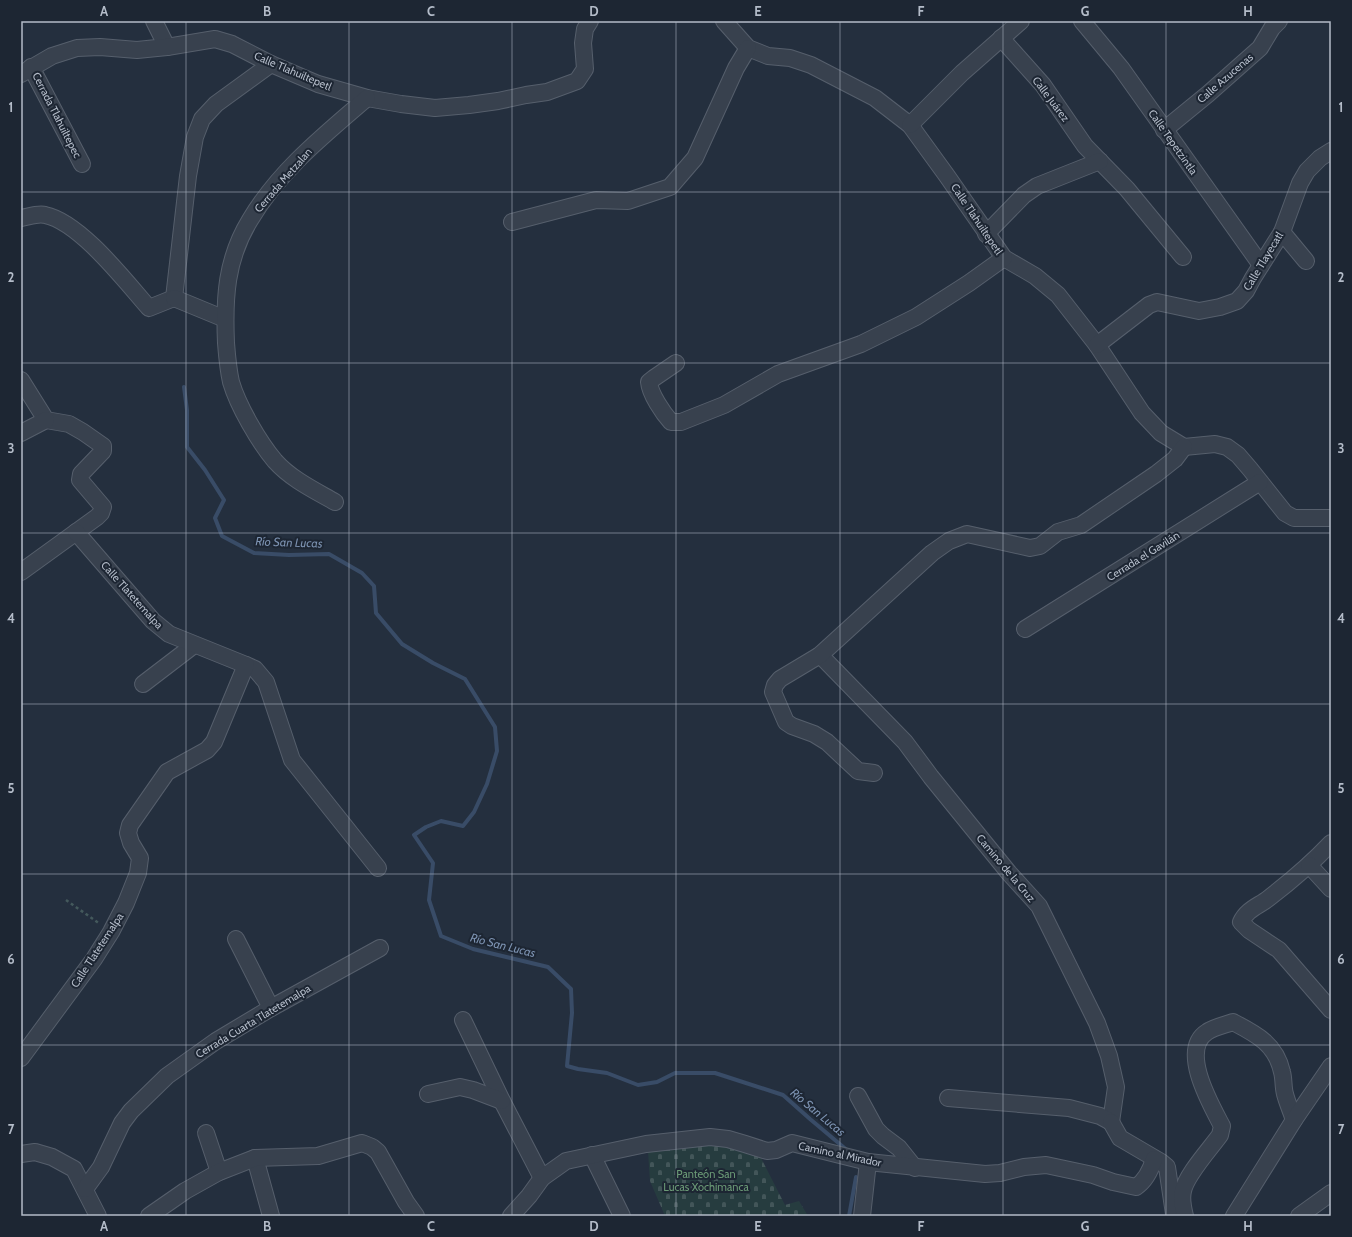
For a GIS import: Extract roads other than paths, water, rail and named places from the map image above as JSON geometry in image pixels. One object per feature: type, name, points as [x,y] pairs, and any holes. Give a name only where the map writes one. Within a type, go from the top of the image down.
[{"type":"street","points":[[154,21],[167,47]]},
{"type":"street","name":"Calle Tlahuiltepetl","points":[[26,70],[52,56],[77,48],[100,47],[137,50],[167,47],[215,39],[232,44],[271,64],[318,84],[367,98],[435,108],[498,101],[547,92],[577,81],[585,68],[582,43],[585,29],[590,21]]},
{"type":"street","name":"Calle Tlahuiltepetl","points":[[724,21],[748,48],[768,56],[790,58],[811,65],[875,98],[910,125],[1004,258],[1035,276],[1058,295],[1097,345],[1142,412],[1161,433],[1184,447]]},
{"type":"street","points":[[910,125],[962,73],[1021,21]]},
{"type":"street","name":"Calle Tepetzintla","points":[[1082,21],[1121,68],[1261,265]]},
{"type":"street","name":"Calle Azucenas","points":[[1164,130],[1208,94],[1260,48],[1272,28],[1279,21]]},
{"type":"street","name":"Calle Juárez","points":[[1001,38],[1043,85],[1085,146],[1127,189],[1183,257]]},
{"type":"street","points":[[512,222],[596,200],[628,201],[670,187],[695,158],[736,68],[748,48]]},
{"type":"street","points":[[174,298],[188,176],[195,137],[202,119],[216,104],[271,64]]},
{"type":"street","name":"Cerrada Tlahuiltepec","points":[[26,70],[82,164]]},
{"type":"street","name":"Cerrada Metzalan","points":[[335,502],[291,475],[276,461],[254,429],[236,396],[231,381],[228,364],[225,319],[230,265],[237,244],[250,220],[266,197],[296,162],[326,132],[367,98]]},
{"type":"street","name":"Calle Tlayecatl","points":[[1097,345],[1149,305],[1157,302],[1199,311],[1220,307],[1237,301],[1246,291],[1282,232],[1303,177],[1320,158],[1331,150]]},
{"type":"street","points":[[986,234],[1024,196],[1037,186],[1100,161]]},
{"type":"street","points":[[21,218],[43,214],[58,218],[80,234],[113,267],[149,308],[174,298],[225,319]]},
{"type":"street","points":[[1282,232],[1306,261]]},
{"type":"street","points":[[676,363],[649,382],[650,388],[665,415],[671,422],[681,422],[724,405],[778,374],[861,344],[916,318],[1004,258]]},
{"type":"street","points":[[21,380],[46,420]]},
{"type":"street","points":[[21,433],[46,420],[69,424],[103,446],[103,450],[82,474],[80,480],[103,507],[101,513],[21,572]]},
{"type":"street","points":[[874,773],[858,771],[827,742],[814,734],[792,726],[786,722],[773,692],[775,685],[780,679],[820,655],[932,553],[949,541],[967,534],[1030,548],[1040,546],[1058,532],[1081,526],[1175,459],[1184,447],[1215,444],[1227,447],[1238,455],[1285,513],[1294,518],[1331,518]]},
{"type":"street","name":"Cerrada el Gavilán","points":[[1025,629],[1260,482]]},
{"type":"street","name":"Calle Tlatetemalpa","points":[[21,1058],[94,959],[111,932],[126,903],[138,873],[140,858],[128,833],[130,825],[167,772],[207,750],[214,742],[246,665],[169,634],[154,621],[76,532]]},
{"type":"street","points":[[144,684],[194,645]]},
{"type":"street","name":"Camino de la Cruz","points":[[820,655],[905,742],[1008,873],[1039,906],[1097,1023],[1109,1056],[1116,1087],[1111,1122]]},
{"type":"street","points":[[246,665],[255,669],[266,682],[292,760],[378,868]]},
{"type":"street","points":[[1331,842],[1309,865],[1268,899],[1249,911],[1241,922],[1248,930],[1279,950],[1331,1010]]},
{"type":"street","points":[[1309,865],[1331,889]]},
{"type":"street","points":[[236,939],[271,1008]]},
{"type":"street","name":"Cerrada Cuarta Tlatetemalpa","points":[[85,1189],[101,1167],[122,1123],[131,1111],[167,1076],[216,1041],[271,1008],[380,948]]},
{"type":"street","points":[[463,1020],[502,1101],[542,1178]]},
{"type":"street","points":[[1185,1216],[1182,1192],[1186,1181],[1220,1135],[1222,1126],[1214,1112],[1198,1075],[1195,1056],[1199,1041],[1206,1032],[1233,1022],[1266,1042],[1276,1054],[1283,1073],[1285,1094],[1294,1120]]},
{"type":"street","points":[[1234,1216],[1294,1120],[1331,1066]]},
{"type":"street","points":[[428,1094],[460,1087],[473,1090],[502,1101]]},
{"type":"street","points":[[858,1096],[876,1129],[900,1148],[915,1168]]},
{"type":"street","points":[[948,1098],[1069,1108],[1100,1116],[1111,1122],[1120,1138],[1161,1162],[1167,1168],[1174,1216]]},
{"type":"street","points":[[206,1133],[219,1172]]},
{"type":"street","name":"Camino al Mirador","points":[[511,1216],[529,1196],[542,1178],[566,1162],[646,1144],[710,1137],[728,1139],[767,1151],[776,1150],[792,1143],[868,1162],[985,1174],[1000,1173],[1024,1167],[1046,1165],[1093,1175],[1113,1182],[1136,1187],[1144,1180],[1152,1166],[1154,1159]]},
{"type":"street","points":[[149,1216],[185,1191],[219,1172],[255,1158],[318,1156],[362,1143],[372,1147],[378,1152],[406,1202],[416,1216]]},
{"type":"street","points":[[21,1154],[35,1152],[52,1157],[74,1169],[98,1216]]},
{"type":"street","points":[[592,1155],[622,1216]]},
{"type":"street","points":[[255,1158],[271,1216]]},
{"type":"street","points":[[862,1216],[868,1162]]},
{"type":"street","points":[[1299,1216],[1331,1193]]},
{"type":"waterway","name":"Río San Lucas","points":[[184,387],[187,410],[187,447],[205,470],[224,500],[215,518],[222,536],[254,553],[289,555],[329,554],[362,573],[374,586],[376,613],[402,644],[433,663],[465,679],[495,727],[497,751],[487,784],[474,812],[463,826],[441,821],[426,827],[414,835],[433,863],[429,900],[441,936],[473,949],[548,967],[571,989],[572,1013],[567,1066],[607,1073],[638,1085],[657,1082],[675,1073],[715,1073],[783,1095],[848,1151]]},
{"type":"waterway","name":"Río San Lucas","points":[[849,1216],[856,1177]]},
{"type":"park label","name":"Panteón San Lucas Xochimanca","points":[[706,1180]]}]
